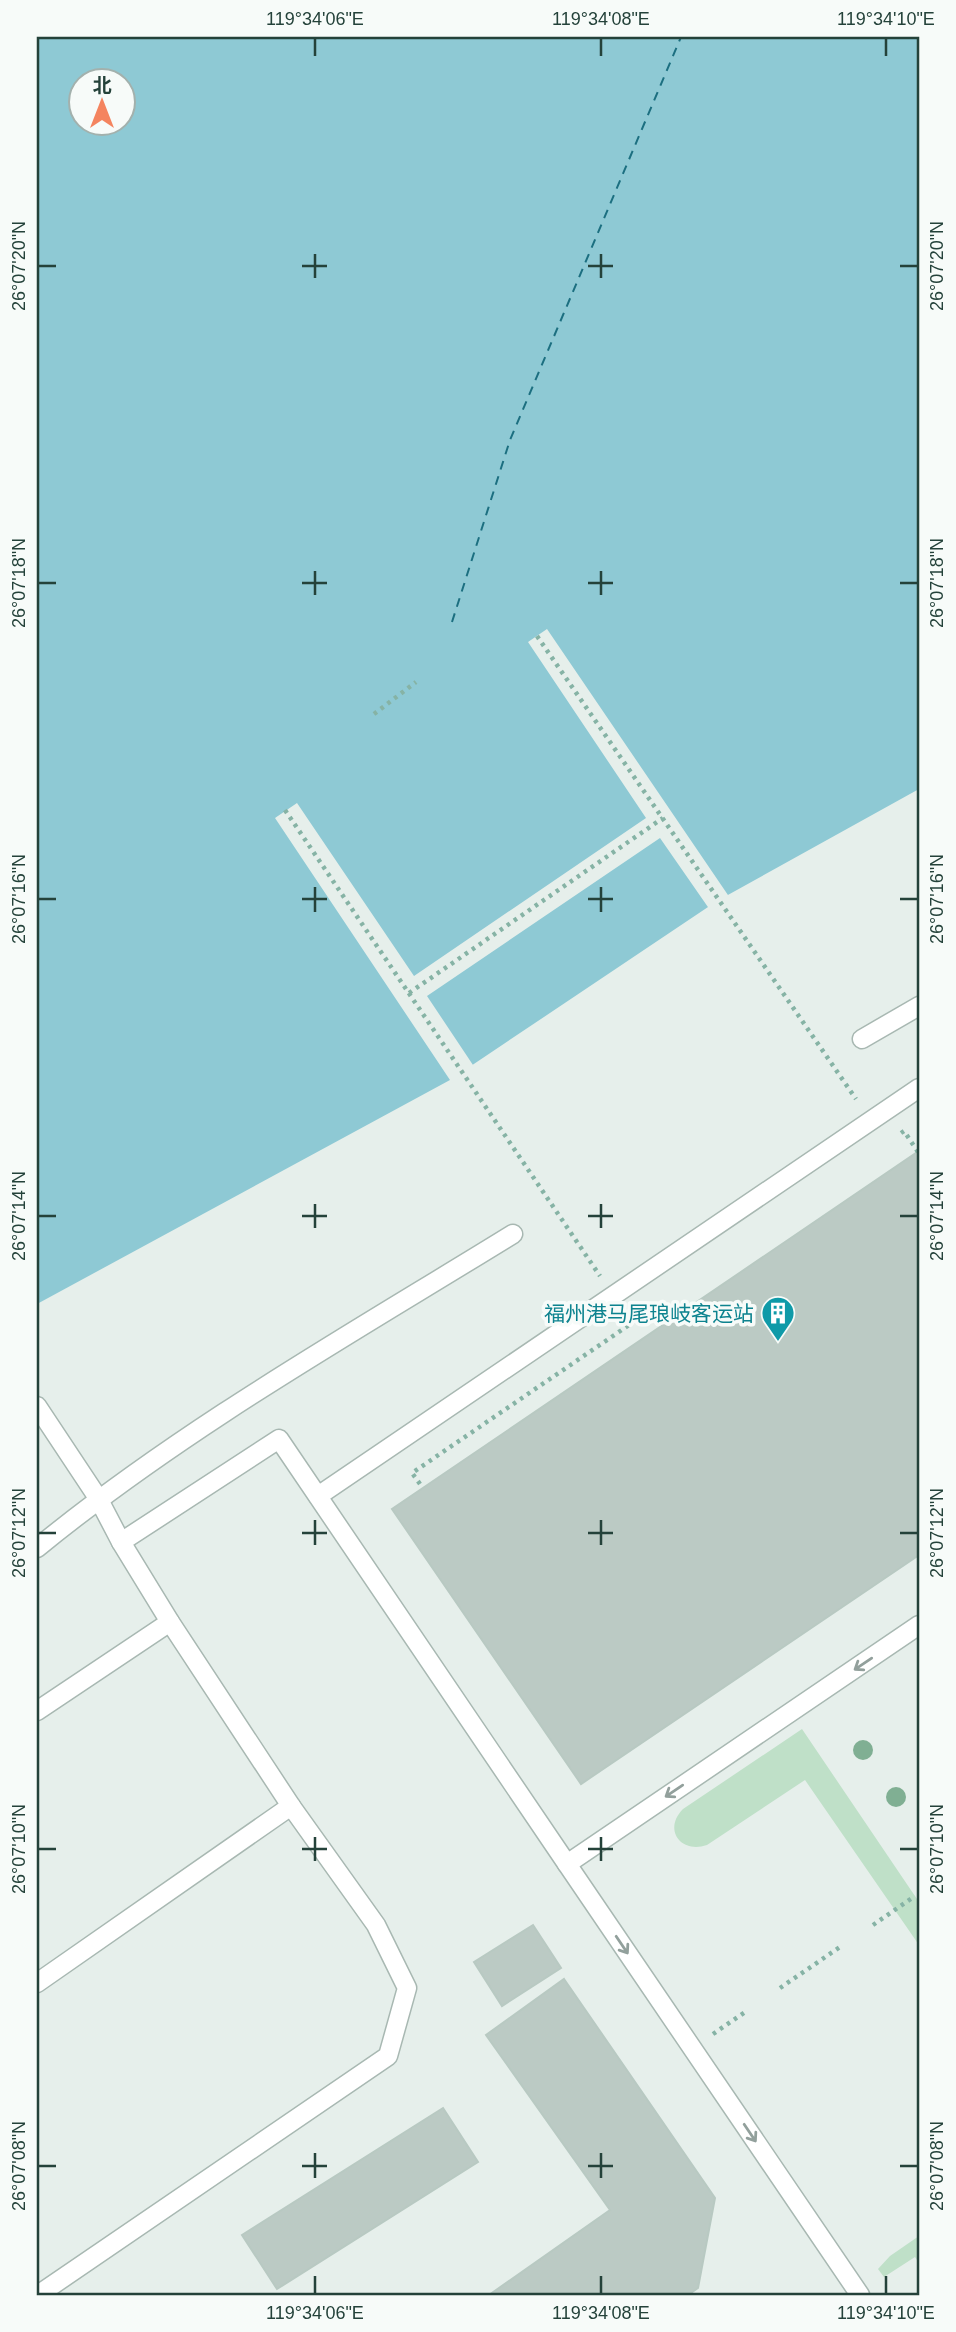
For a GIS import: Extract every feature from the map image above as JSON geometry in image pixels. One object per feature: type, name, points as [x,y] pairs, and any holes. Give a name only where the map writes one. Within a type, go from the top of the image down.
[{"type":"lane","points":[[862,1039],[919,1006]]},
{"type":"lane","points":[[318,1496],[919,1088]]},
{"type":"lane","points":[[37,1548],[99,1498],[196,1430],[513,1234]]},
{"type":"lane","points":[[37,1406],[99,1498],[121,1542],[170,1622],[291,1806],[376,1925],[407,1988],[388,2056],[38,2295]]},
{"type":"lane","points":[[121,1542],[279,1439],[860,2295]]},
{"type":"lane","points":[[37,1711],[170,1622]]},
{"type":"lane","points":[[567,1864],[919,1625]]},
{"type":"lane","points":[[37,1983],[291,1806]]},
{"type":"path","points":[[537,636],[803,1023]]},
{"type":"path","points":[[374,714],[416,682]]},
{"type":"path","points":[[285,810],[632,1323],[412,1473],[420,1484]]},
{"type":"path","points":[[409,993],[663,818]]},
{"type":"path","points":[[873,1925],[915,1896]]},
{"type":"path","points":[[780,1988],[840,1947]]},
{"type":"path","points":[[692,2048],[748,2010]]},
{"type":"green space","points":[[802,1729],[919,1902],[919,1945],[805,1780],[707,1845],[689,1846],[677,1838],[675,1824],[683,1809]]},
{"type":"green space","points":[[919,2236],[919,2263],[915,2257],[884,2277],[878,2269],[890,2256]]},
{"type":"water","points":[[37,37],[919,37],[919,789],[717,901],[450,1080],[37,1304]]},
{"type":"pier","points":[[547,629],[730,898],[710,910],[660,838],[427,996],[475,1068],[452,1083],[275,818],[297,803],[414,976],[646,818],[528,642]]},
{"type":"building","name":"福州港马尾琅岐客运站","points":[[919,1151],[919,1555],[581,1784],[392,1509]]},
{"type":"building","points":[[533,1925],[561,1968],[502,2006],[474,1962]]},
{"type":"building","points":[[564,1979],[715,2198],[698,2288],[688,2295],[489,2295],[610,2210],[486,2035]]},
{"type":"building","points":[[443,2108],[478,2162],[277,2289],[242,2235]]},
{"type":"ferry route","points":[[452,622],[510,440],[681,37]]},
{"type":"place","name":"福州港马尾琅岐客运站","points":[[778,1343]]}]
